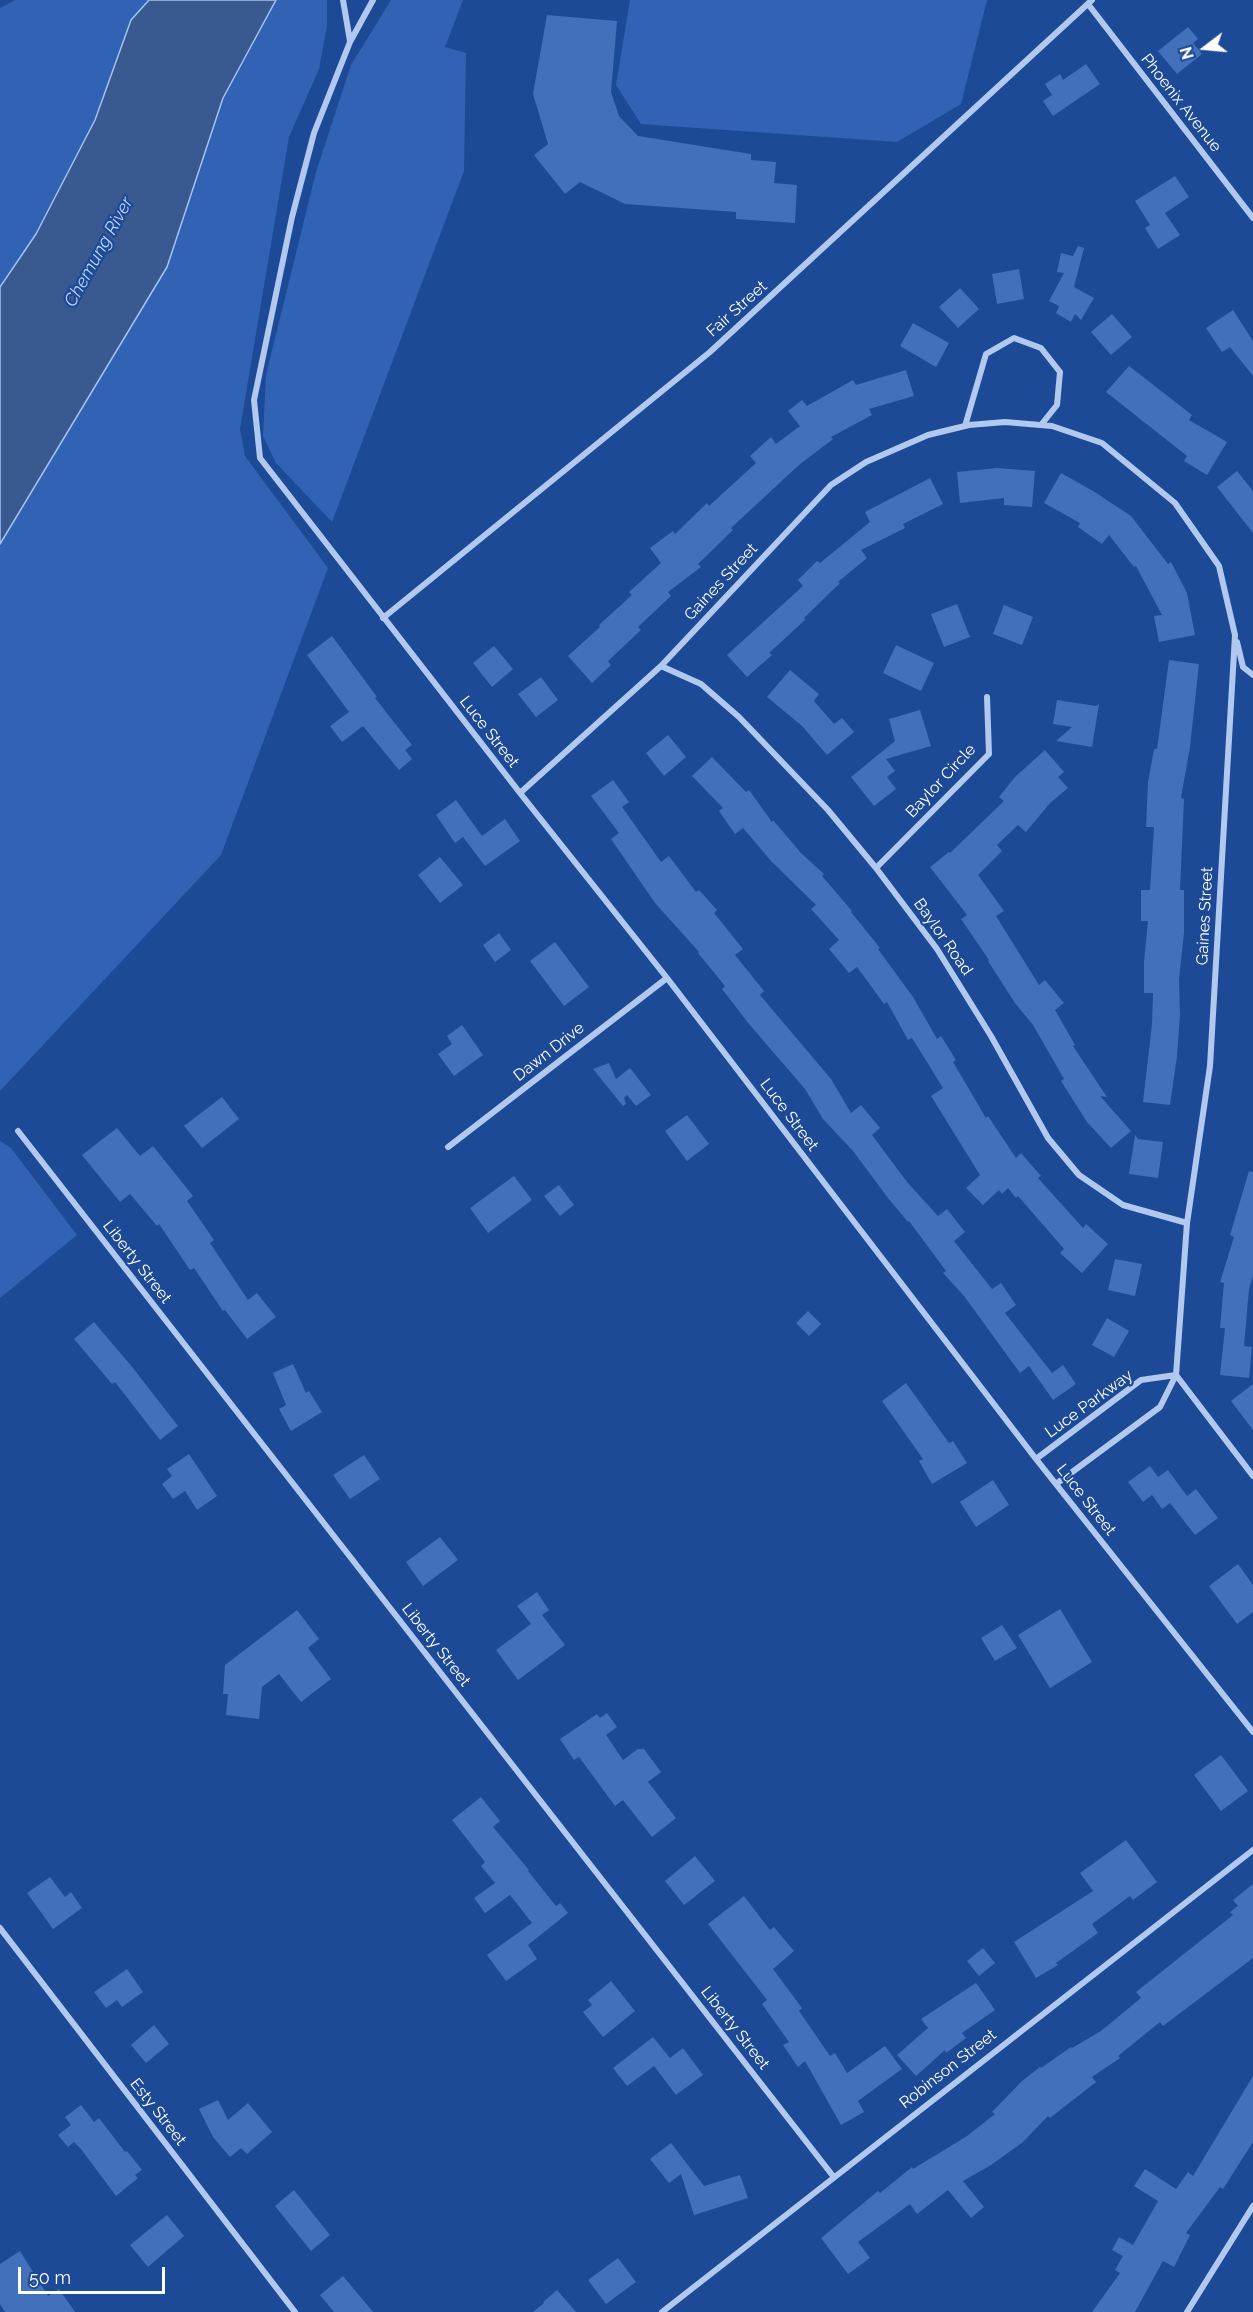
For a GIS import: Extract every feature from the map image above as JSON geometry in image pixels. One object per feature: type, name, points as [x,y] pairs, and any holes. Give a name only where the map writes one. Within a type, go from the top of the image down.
[{"type":"street","points":[[343,0],[350,42]]},
{"type":"street","name":"Luce Street","points":[[373,0],[350,42],[314,134],[292,217],[254,400],[260,458],[520,794],[667,978],[1056,1485],[1253,1732]]},
{"type":"street","name":"Phoenix Avenue","points":[[1090,2],[1253,218]]},
{"type":"street","name":"Fair Street","points":[[384,618],[710,352],[1090,2]]},
{"type":"street","points":[[965,426],[986,354],[1014,338],[1041,348],[1060,372],[1057,405],[1041,425]]},
{"type":"street","name":"Gaines Street","points":[[520,794],[661,666],[831,486],[866,462],[928,435],[965,426],[1005,422],[1052,426],[1102,443],[1175,503],[1219,566],[1235,635],[1210,1066],[1187,1223],[1176,1375]]},
{"type":"street","points":[[1235,635],[1243,668],[1253,675]]},
{"type":"street","name":"Baylor Road","points":[[661,666],[701,684],[739,717],[828,810],[876,868],[937,949],[991,1036],[1048,1137],[1079,1175],[1123,1205],[1187,1223]]},
{"type":"street","name":"Baylor Circle","points":[[876,868],[988,754],[987,697]]},
{"type":"street","name":"Dawn Drive","points":[[448,1147],[667,978]]},
{"type":"street","name":"Liberty Street","points":[[18,1131],[833,2176]]},
{"type":"street","points":[[1056,1485],[1160,1407],[1176,1375],[1253,1476]]},
{"type":"street","name":"Luce Parkway","points":[[1036,1459],[1141,1380],[1176,1375]]},
{"type":"street","name":"Robinson Street","points":[[662,2312],[833,2176],[1253,1850]]},
{"type":"street","name":"Esty Street","points":[[0,1928],[295,2312]]},
{"type":"street","points":[[1187,2312],[1253,2206]]},
{"type":"shaded area","points":[[15,0],[149,0],[131,20],[95,120],[36,234],[0,287],[0,8]]},
{"type":"shaded area","points":[[276,0],[327,0],[327,26],[319,69],[289,137],[240,429],[245,456],[328,568],[221,855],[0,1091],[0,544],[167,267],[223,98]]},
{"type":"shaded area","points":[[391,0],[463,0],[445,47],[466,53],[464,171],[332,522],[276,463],[263,436],[266,375],[316,172],[351,65]]},
{"type":"shaded area","points":[[630,0],[987,0],[961,104],[897,142],[641,124],[616,85]]},
{"type":"shaded area","points":[[0,1141],[11,1148],[77,1235],[0,1298]]},
{"type":"water","name":"Chemung River","points":[[149,0],[276,0],[223,98],[167,267],[0,544],[0,287],[36,234],[95,120],[131,20]]},
{"type":"building","points":[[547,15],[617,21],[611,92],[619,116],[638,136],[751,154],[751,160],[776,162],[774,183],[797,185],[795,223],[736,219],[736,212],[625,204],[580,182],[565,194],[534,155],[548,144],[533,94]]},
{"type":"building","points":[[1188,27],[1198,39],[1193,43],[1202,54],[1177,74],[1158,51]]},
{"type":"building","points":[[1086,64],[1100,84],[1053,116],[1043,101],[1052,95],[1045,84],[1060,74],[1063,80]]},
{"type":"building","points":[[1175,176],[1189,197],[1165,213],[1180,235],[1158,249],[1145,228],[1150,225],[1135,201]]},
{"type":"building","points":[[1078,246],[1084,248],[1074,287],[1094,298],[1081,320],[1075,314],[1071,322],[1056,313],[1059,306],[1049,301],[1064,273],[1057,272],[1061,253],[1073,256]]},
{"type":"building","points":[[1019,269],[1024,299],[997,304],[992,274]]},
{"type":"building","points":[[960,288],[979,309],[958,328],[939,307]]},
{"type":"building","points":[[1233,310],[1253,341],[1253,376],[1230,347],[1222,352],[1206,328]]},
{"type":"building","points":[[1112,314],[1132,337],[1111,355],[1091,332]]},
{"type":"building","points":[[913,323],[949,343],[936,367],[900,346]]},
{"type":"building","points":[[1129,366],[1192,415],[1189,420],[1227,442],[1207,475],[1184,461],[1187,456],[1106,392]]},
{"type":"building","points":[[906,370],[914,396],[869,409],[872,415],[831,437],[833,439],[799,465],[731,528],[733,530],[698,564],[701,567],[668,592],[671,596],[638,627],[641,630],[608,661],[611,665],[592,683],[568,656],[632,595],[629,592],[661,563],[650,548],[673,531],[675,534],[707,503],[709,506],[756,463],[750,456],[771,437],[776,444],[800,426],[788,411],[802,400],[807,406],[853,380],[856,385]]},
{"type":"building","points":[[997,468],[1035,471],[1032,507],[1004,505],[1004,498],[960,503],[957,472]]},
{"type":"building","points":[[1237,471],[1253,491],[1253,533],[1217,487]]},
{"type":"building","points":[[1061,473],[1131,516],[1168,564],[1171,562],[1187,593],[1195,635],[1159,642],[1154,616],[1162,615],[1136,566],[1134,567],[1109,535],[1102,544],[1078,527],[1080,523],[1044,503]]},
{"type":"building","points":[[930,478],[943,504],[903,524],[905,528],[861,550],[867,558],[838,582],[840,583],[804,618],[805,620],[769,653],[772,655],[747,677],[727,655],[803,586],[798,580],[817,561],[820,563],[870,522],[865,512]]},
{"type":"building","points":[[957,604],[970,637],[944,647],[931,614]]},
{"type":"building","points":[[1004,605],[1033,617],[1022,645],[993,634]]},
{"type":"building","points":[[332,636],[377,697],[375,698],[412,745],[405,750],[412,759],[399,770],[363,726],[342,742],[330,726],[349,712],[307,655]]},
{"type":"building","points":[[896,645],[934,663],[921,691],[883,673]]},
{"type":"building","points":[[494,646],[513,669],[492,687],[473,663]]},
{"type":"building","points":[[1169,660],[1199,664],[1190,747],[1181,798],[1184,799],[1180,890],[1184,890],[1184,933],[1179,979],[1180,1015],[1177,1056],[1170,1105],[1143,1102],[1152,1024],[1153,993],[1144,993],[1148,921],[1141,921],[1141,890],[1150,890],[1154,827],[1146,827],[1148,782],[1154,749],[1157,749]]},
{"type":"building","points":[[790,670],[819,694],[814,701],[834,724],[842,718],[854,732],[827,755],[802,726],[767,697]]},
{"type":"building","points":[[541,677],[558,700],[536,717],[518,694]]},
{"type":"building","points":[[1057,700],[1096,706],[1099,704],[1092,747],[1056,741],[1072,727],[1053,724]]},
{"type":"building","points":[[920,710],[931,746],[886,759],[895,771],[887,777],[896,789],[874,806],[851,777],[895,741],[889,719]]},
{"type":"building","points":[[668,735],[686,757],[664,776],[646,753]]},
{"type":"building","points":[[1045,750],[1064,772],[1058,777],[1068,788],[1050,803],[1026,832],[1018,825],[997,845],[1002,851],[978,875],[1004,911],[996,916],[1039,985],[1045,980],[1064,1003],[1055,1010],[1075,1045],[1073,1046],[1107,1097],[1100,1096],[1131,1131],[1111,1148],[1087,1122],[1061,1081],[1064,1079],[1033,1025],[1015,1003],[961,919],[967,915],[930,867],[950,853],[1004,801],[999,797],[1015,777]]},
{"type":"building","points":[[712,757],[746,792],[749,790],[772,822],[773,820],[801,853],[824,874],[822,876],[880,948],[878,949],[913,997],[937,1039],[941,1036],[956,1060],[953,1062],[986,1118],[988,1116],[1016,1158],[1021,1153],[1041,1176],[1038,1178],[1083,1228],[1086,1224],[1108,1244],[1082,1273],[1060,1253],[1064,1249],[1018,1196],[1016,1198],[1008,1188],[1002,1194],[999,1190],[983,1205],[966,1188],[980,1175],[931,1096],[943,1088],[912,1038],[908,1040],[887,1002],[884,1004],[857,967],[849,973],[829,949],[839,940],[811,909],[816,905],[772,862],[743,828],[735,834],[719,811],[723,808],[692,776]]},
{"type":"building","points":[[613,780],[629,802],[622,807],[661,862],[669,856],[696,892],[699,890],[717,910],[714,913],[743,949],[735,955],[764,991],[760,995],[831,1079],[851,1113],[861,1105],[880,1128],[872,1135],[907,1182],[938,1216],[947,1209],[965,1232],[954,1241],[992,1289],[1001,1283],[1016,1305],[1005,1313],[1052,1373],[1063,1365],[1076,1384],[1053,1400],[1029,1366],[1020,1373],[964,1296],[943,1273],[946,1271],[909,1221],[888,1198],[853,1151],[823,1119],[805,1089],[722,989],[725,986],[699,952],[655,903],[611,839],[619,833],[591,796]]},
{"type":"building","points":[[456,800],[482,836],[505,819],[520,841],[485,866],[463,837],[455,843],[436,815]]},
{"type":"building","points":[[440,857],[463,885],[440,903],[418,875]]},
{"type":"building","points":[[499,933],[511,950],[495,962],[483,945]]},
{"type":"building","points":[[555,942],[589,987],[564,1006],[530,961]]},
{"type":"building","points":[[462,1025],[483,1055],[454,1076],[438,1054],[452,1044],[447,1036]]},
{"type":"building","points":[[609,1063],[616,1079],[630,1068],[651,1095],[636,1106],[627,1095],[624,1098],[626,1104],[623,1106],[593,1069]]},
{"type":"building","points":[[222,1097],[239,1119],[202,1148],[184,1126]]},
{"type":"building","points":[[687,1115],[709,1144],[687,1161],[665,1131]]},
{"type":"building","points":[[117,1128],[140,1156],[153,1146],[193,1196],[187,1201],[214,1240],[210,1243],[248,1300],[257,1293],[276,1317],[247,1339],[225,1310],[223,1311],[194,1268],[190,1270],[159,1224],[157,1226],[130,1194],[120,1202],[82,1155]]},
{"type":"building","points":[[1135,1135],[1138,1139],[1163,1142],[1158,1178],[1129,1174]]},
{"type":"building","points":[[1249,1171],[1253,1172],[1253,1276],[1249,1289],[1244,1346],[1252,1347],[1249,1378],[1220,1375],[1225,1328],[1220,1328],[1224,1283],[1220,1282],[1234,1237],[1230,1235]]},
{"type":"building","points":[[514,1176],[532,1200],[488,1233],[470,1208]]},
{"type":"building","points":[[559,1185],[574,1205],[560,1216],[544,1196]]},
{"type":"building","points":[[1115,1259],[1142,1264],[1135,1296],[1108,1290]]},
{"type":"building","points":[[808,1311],[821,1324],[809,1336],[796,1323]]},
{"type":"building","points":[[1107,1318],[1129,1331],[1114,1357],[1092,1345]]},
{"type":"building","points":[[94,1322],[178,1426],[160,1440],[115,1382],[112,1384],[74,1339]]},
{"type":"building","points":[[293,1364],[306,1393],[309,1391],[322,1412],[291,1431],[279,1409],[286,1405],[273,1373]]},
{"type":"building","points":[[906,1383],[949,1443],[953,1441],[967,1463],[932,1484],[919,1461],[923,1459],[882,1401]]},
{"type":"building","points":[[1253,1384],[1253,1430],[1231,1401]]},
{"type":"building","points":[[189,1454],[217,1496],[197,1510],[185,1491],[173,1499],[162,1484],[172,1476],[167,1469]]},
{"type":"building","points":[[364,1455],[380,1479],[350,1499],[333,1475]]},
{"type":"building","points":[[1150,1466],[1158,1477],[1168,1470],[1187,1496],[1196,1489],[1218,1518],[1195,1535],[1170,1503],[1162,1509],[1152,1495],[1143,1502],[1128,1482]]},
{"type":"building","points":[[993,1480],[1009,1505],[976,1527],[960,1502]]},
{"type":"building","points":[[440,1537],[458,1560],[423,1586],[406,1562]]},
{"type":"building","points":[[1238,1564],[1253,1585],[1253,1612],[1237,1624],[1209,1586]]},
{"type":"building","points":[[537,1592],[549,1610],[542,1615],[565,1645],[518,1680],[496,1650],[531,1624],[517,1606]]},
{"type":"building","points":[[1060,1609],[1092,1662],[1050,1688],[1018,1635]]},
{"type":"building","points":[[297,1610],[319,1639],[308,1648],[331,1679],[301,1702],[279,1674],[262,1687],[259,1719],[226,1715],[228,1694],[223,1694],[225,1665]]},
{"type":"building","points":[[1002,1625],[1017,1648],[995,1661],[981,1638]]},
{"type":"building","points":[[607,1713],[617,1727],[606,1735],[623,1760],[638,1749],[644,1749],[661,1772],[648,1782],[676,1818],[652,1837],[623,1800],[615,1806],[579,1757],[574,1760],[560,1739],[597,1714],[600,1718]]},
{"type":"building","points":[[1221,1755],[1248,1791],[1221,1811],[1194,1775]]},
{"type":"building","points":[[481,1797],[500,1821],[493,1827],[556,1906],[560,1903],[568,1913],[528,1945],[537,1959],[506,1981],[487,1955],[532,1923],[510,1895],[485,1913],[474,1898],[495,1883],[481,1866],[485,1862],[452,1820]]},
{"type":"building","points":[[1126,1840],[1157,1882],[1133,1900],[1130,1896],[1092,1924],[1098,1933],[1056,1963],[1058,1965],[1036,1978],[1014,1942],[1093,1891],[1080,1873]]},
{"type":"building","points":[[695,1856],[715,1881],[684,1905],[665,1881]]},
{"type":"building","points":[[50,1877],[65,1897],[71,1892],[82,1908],[53,1929],[27,1893]]},
{"type":"building","points":[[1253,1884],[1253,1958],[1163,2026],[1160,2022],[1118,2056],[1120,2058],[1092,2077],[1096,2082],[1050,2118],[1048,2116],[1023,2142],[991,2165],[963,2181],[984,2207],[971,2218],[948,2190],[917,2214],[910,2204],[858,2242],[870,2258],[848,2274],[821,2238],[878,2191],[880,2193],[912,2167],[913,2169],[967,2136],[995,2114],[992,2112],[1022,2081],[1040,2067],[1101,2031],[1141,1998],[1136,1992],[1233,1915],[1230,1912],[1238,1906],[1233,1900]]},
{"type":"building","points":[[744,1896],[770,1930],[774,1927],[794,1951],[773,1969],[802,2008],[799,2011],[830,2056],[835,2053],[847,2073],[885,2046],[902,2069],[858,2101],[864,2112],[841,2125],[805,2061],[798,2067],[783,2045],[789,2042],[762,2004],[767,2000],[708,1924]]},
{"type":"building","points":[[983,1948],[995,1963],[979,1976],[967,1961]]},
{"type":"building","points":[[127,1969],[143,1992],[122,2007],[117,2000],[106,2008],[94,1992]]},
{"type":"building","points":[[611,1981],[635,2011],[603,2037],[583,2012],[592,2005],[588,2000]]},
{"type":"building","points":[[976,1983],[995,2010],[962,2033],[966,2038],[946,2053],[945,2050],[916,2076],[897,2055],[928,2028],[921,2019]]},
{"type":"building","points":[[154,2025],[169,2044],[146,2063],[131,2045]]},
{"type":"building","points":[[653,2037],[670,2058],[683,2048],[703,2075],[676,2095],[654,2066],[627,2086],[613,2068]]},
{"type":"building","points":[[1253,2076],[1253,2142],[1223,2189],[1220,2187],[1186,2233],[1190,2235],[1174,2267],[1163,2261],[1135,2312],[1092,2312],[1120,2273],[1115,2270],[1123,2256],[1112,2250],[1119,2237],[1133,2245],[1158,2201],[1134,2186],[1145,2169],[1176,2189],[1188,2172],[1193,2176]]},
{"type":"building","points":[[218,2100],[228,2120],[248,2103],[272,2132],[247,2154],[241,2148],[230,2157],[213,2137],[199,2109]]},
{"type":"building","points":[[81,2105],[94,2122],[99,2118],[142,2170],[135,2175],[138,2178],[116,2196],[81,2149],[74,2142],[68,2147],[58,2135],[71,2125],[65,2117]]},
{"type":"building","points":[[671,2143],[704,2186],[740,2175],[748,2198],[694,2215],[681,2174],[669,2183],[650,2159]]},
{"type":"building","points":[[294,2190],[330,2235],[311,2251],[275,2206]]},
{"type":"building","points":[[167,2215],[184,2236],[148,2267],[130,2245]]},
{"type":"building","points":[[20,2251],[48,2296],[59,2289],[75,2312],[5,2312],[0,2304],[0,2264]]},
{"type":"building","points":[[618,2258],[636,2282],[606,2304],[588,2280]]},
{"type":"building","points":[[343,2276],[373,2312],[334,2312],[320,2295]]},
{"type":"building","points":[[557,2290],[576,2312],[533,2312],[544,2303]]}]
